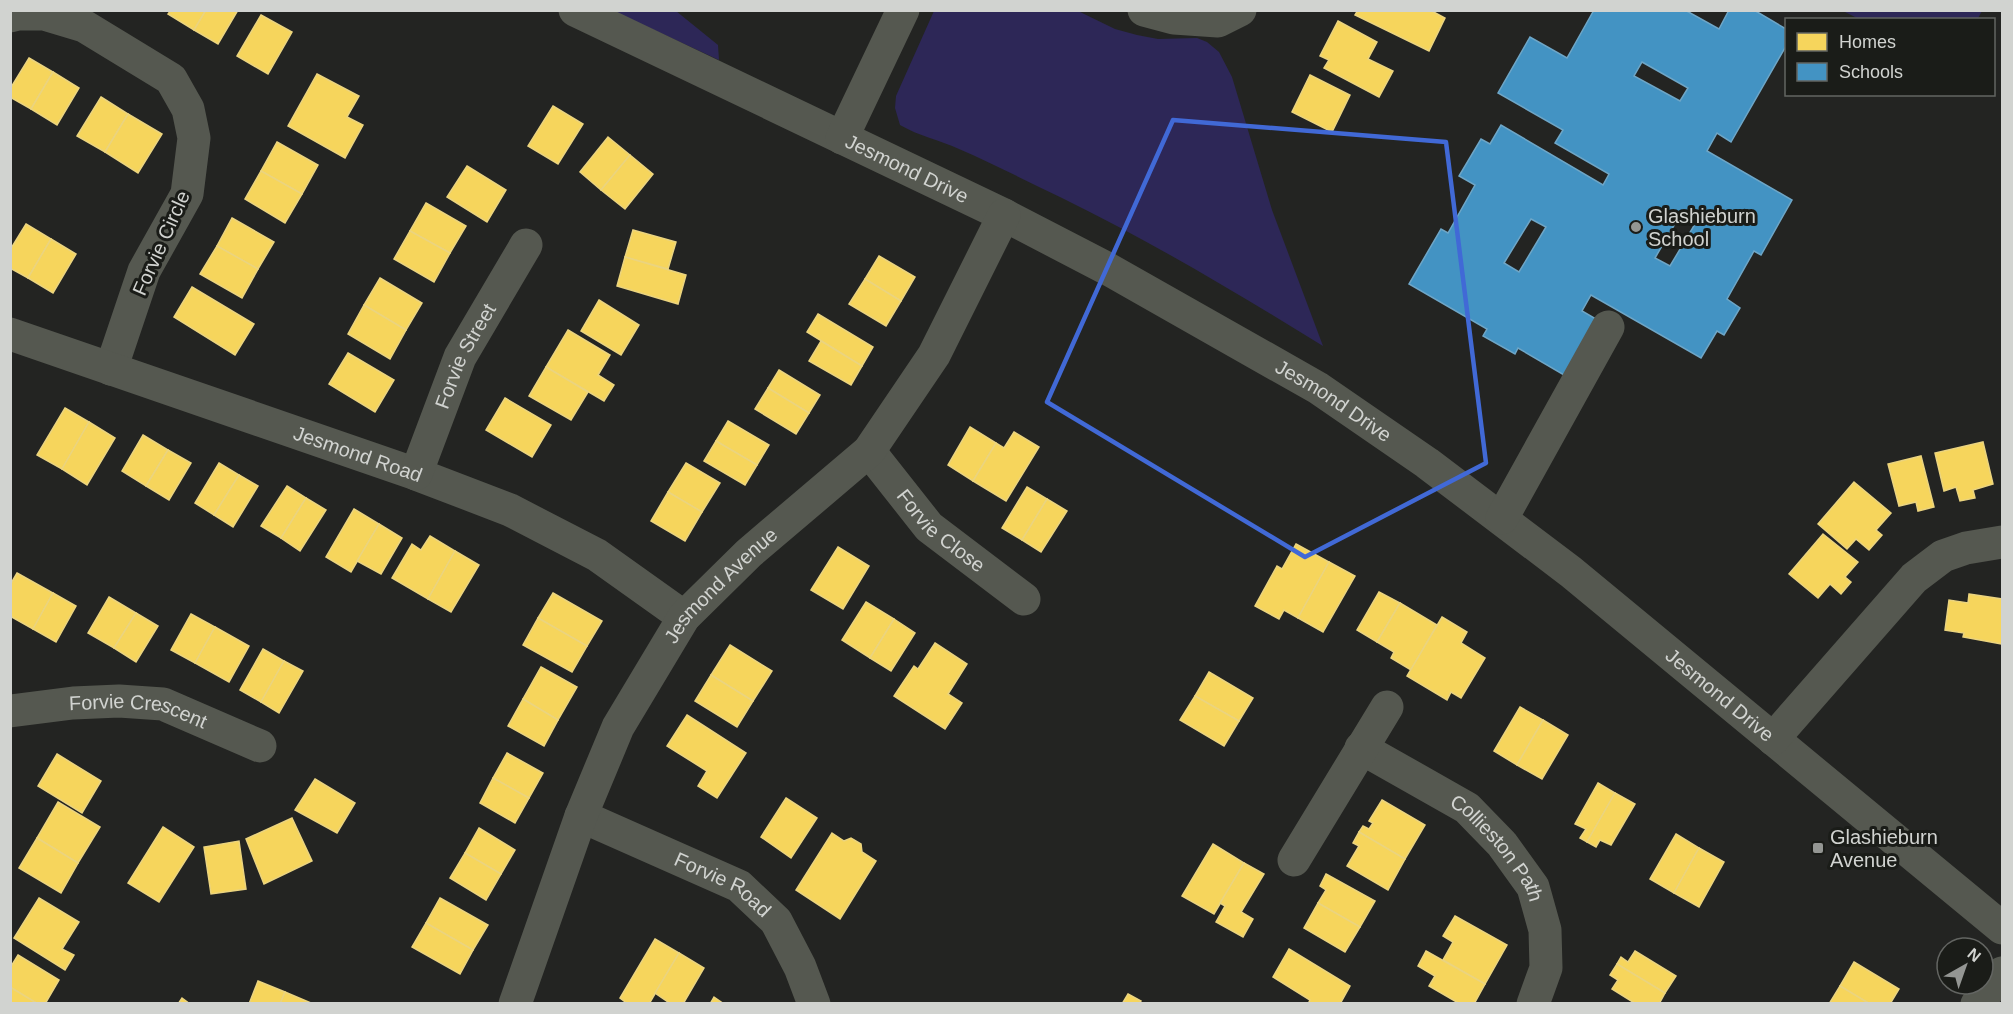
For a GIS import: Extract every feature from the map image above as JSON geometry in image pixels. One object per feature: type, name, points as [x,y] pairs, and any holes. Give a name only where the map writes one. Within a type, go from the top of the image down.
[{"type":"street","name":"Jesmond Drive","points":[[575,10],[1004,215],[1108,269],[1318,388],[1502,518],[2002,928]]},
{"type":"street","points":[[842,138],[903,10]]},
{"type":"street","points":[[1144,10],[1174,18],[1218,21],[1240,10]]},
{"type":"street","name":"Forvie Circle","points":[[10,16],[44,14],[84,26],[171,78],[188,108],[194,138],[187,195],[144,271],[111,369]]},
{"type":"street","name":"Jesmond Avenue","points":[[515,1004],[581,816],[618,727],[684,617],[749,554],[868,451],[934,355],[1004,215]]},
{"type":"street","name":"Forvie Street","points":[[416,474],[460,357],[526,245]]},
{"type":"street","points":[[1502,518],[1608,327]]},
{"type":"street","name":"Jesmond Road","points":[[10,334],[416,474],[510,510],[597,555],[684,617]]},
{"type":"street","name":"Forvie Close","points":[[868,451],[929,527],[1024,599]]},
{"type":"street","points":[[1773,739],[1914,578],[1943,556],[1966,548],[2002,542]]},
{"type":"street","name":"Forvie Crescent","points":[[10,711],[108,701],[164,704],[260,746]]},
{"type":"street","points":[[1294,861],[1387,707]]},
{"type":"street","name":"Collieston Path","points":[[1361,748],[1467,808],[1502,844],[1533,887],[1545,930],[1546,968],[1533,1004]]},
{"type":"street","name":"Forvie Road","points":[[581,816],[739,886],[776,921],[800,967],[814,1004]]},
{"type":"street","points":[[1977,1004],[2002,973]]},
{"type":"highlighted area","points":[[1173,120],[1446,142],[1486,463],[1305,557],[1047,402]]},
{"type":"shaded area","points":[[613,11],[676,11],[718,45],[719,60]]},
{"type":"shaded area","points":[[934,11],[1078,11],[1115,29],[1137,35],[1158,39],[1197,38],[1207,42],[1219,52],[1232,77],[1272,210],[1323,346],[1129,232],[1011,173],[900,125],[895,108],[896,96]]},
{"type":"shaded area","points":[[1843,11],[1982,11],[1978,18],[1857,18]]},
{"type":"building: Homes","points":[[171,10],[206,10],[194,30],[168,14]]},
{"type":"building: Homes","points":[[206,10],[238,10],[218,44],[194,30]]},
{"type":"building: Homes","points":[[1358,10],[1430,10],[1445,18],[1429,51],[1355,15]]},
{"type":"building: Homes","points":[[261,15],[292,32],[268,74],[237,56]]},
{"type":"building: Homes","points":[[1338,21],[1377,42],[1368,59],[1393,71],[1379,97],[1324,68],[1329,60],[1320,56]]},
{"type":"building: Homes","points":[[29,58],[53,72],[31,109],[10,97],[10,89]]},
{"type":"building: Homes","points":[[53,72],[79,88],[57,125],[31,109]]},
{"type":"building: Homes","points":[[317,74],[359,96],[347,117],[363,125],[345,158],[288,126]]},
{"type":"building: Homes","points":[[1310,75],[1350,95],[1332,132],[1292,112]]},
{"type":"building: Homes","points":[[101,97],[128,114],[105,152],[77,136]]},
{"type":"building: Homes","points":[[553,106],[583,124],[558,164],[528,146]]},
{"type":"building: Homes","points":[[128,114],[162,134],[138,173],[105,152]]},
{"type":"building: Homes","points":[[608,137],[630,155],[601,190],[580,172]]},
{"type":"building: Homes","points":[[277,142],[318,165],[302,194],[261,171]]},
{"type":"building: Homes","points":[[630,155],[653,174],[625,209],[601,190]]},
{"type":"building: Homes","points":[[467,166],[506,190],[487,222],[447,197]]},
{"type":"building: Homes","points":[[261,171],[302,194],[285,223],[245,199]]},
{"type":"building: Homes","points":[[426,203],[466,226],[450,253],[410,231]]},
{"type":"building: Homes","points":[[232,218],[274,242],[258,269],[217,246]]},
{"type":"building: Homes","points":[[26,224],[51,239],[28,278],[10,268],[10,250]]},
{"type":"building: Homes","points":[[633,230],[676,242],[668,269],[625,257]]},
{"type":"building: Homes","points":[[410,231],[450,253],[434,282],[394,259]]},
{"type":"building: Homes","points":[[51,239],[76,254],[53,293],[28,278]]},
{"type":"building: Homes","points":[[217,246],[258,269],[242,298],[200,274]]},
{"type":"building: Homes","points":[[879,256],[915,277],[901,301],[865,279]]},
{"type":"building: Homes","points":[[625,257],[686,275],[678,304],[617,286]]},
{"type":"building: Homes","points":[[380,278],[422,303],[406,330],[364,305]]},
{"type":"building: Homes","points":[[865,279],[901,301],[886,326],[849,304]]},
{"type":"building: Homes","points":[[192,287],[254,324],[235,355],[174,317]]},
{"type":"building: Homes","points":[[599,300],[639,325],[621,355],[581,331]]},
{"type":"building: Homes","points":[[364,305],[406,330],[390,359],[348,334]]},
{"type":"building: Homes","points":[[818,314],[873,347],[862,366],[807,332]]},
{"type":"building: Homes","points":[[568,330],[610,355],[598,375],[614,385],[604,401],[546,367]]},
{"type":"building: Homes","points":[[821,341],[862,366],[851,385],[809,361]]},
{"type":"building: Homes","points":[[348,353],[394,380],[375,412],[329,384]]},
{"type":"building: Homes","points":[[546,367],[588,392],[571,420],[529,396]]},
{"type":"building: Homes","points":[[779,370],[820,395],[809,413],[768,388]]},
{"type":"building: Homes","points":[[768,388],[809,413],[796,434],[755,409]]},
{"type":"building: Homes","points":[[505,398],[551,425],[532,457],[486,430]]},
{"type":"building: Homes","points":[[65,408],[89,422],[62,469],[37,455]]},
{"type":"building: Homes","points":[[728,421],[769,445],[757,465],[716,441]]},
{"type":"building: Homes","points":[[89,422],[115,438],[87,485],[62,469]]},
{"type":"building: Homes","points":[[970,427],[996,443],[973,481],[948,465]]},
{"type":"building: Homes","points":[[1014,432],[1039,447],[1006,501],[973,481],[996,443],[1004,448]]},
{"type":"building: Homes","points":[[143,435],[168,450],[146,486],[122,471]]},
{"type":"building: Homes","points":[[716,441],[757,465],[745,485],[704,461]]},
{"type":"building: Homes","points":[[1983,442],[1993,484],[1973,490],[1975,498],[1960,501],[1956,487],[1944,491],[1935,453]]},
{"type":"building: Homes","points":[[168,450],[191,463],[169,500],[146,486]]},
{"type":"building: Homes","points":[[1921,456],[1934,507],[1918,511],[1916,502],[1899,506],[1888,464]]},
{"type":"building: Homes","points":[[219,463],[239,475],[214,515],[195,503]]},
{"type":"building: Homes","points":[[686,463],[720,483],[702,512],[668,492]]},
{"type":"building: Homes","points":[[239,475],[258,486],[233,527],[214,515]]},
{"type":"building: Homes","points":[[1854,482],[1891,513],[1876,530],[1882,535],[1869,550],[1856,539],[1847,549],[1818,524]]},
{"type":"building: Homes","points":[[287,486],[306,498],[281,538],[261,526]]},
{"type":"building: Homes","points":[[1027,487],[1047,499],[1022,540],[1002,528]]},
{"type":"building: Homes","points":[[668,492],[702,512],[685,541],[651,521]]},
{"type":"building: Homes","points":[[306,498],[326,510],[300,551],[281,538]]},
{"type":"building: Homes","points":[[1047,499],[1067,511],[1041,552],[1022,540]]},
{"type":"building: Homes","points":[[354,509],[379,524],[351,572],[326,557]]},
{"type":"building: Homes","points":[[379,524],[402,538],[381,574],[357,561]]},
{"type":"building: Homes","points":[[1823,534],[1858,562],[1845,577],[1851,582],[1841,594],[1830,584],[1818,598],[1789,574]]},
{"type":"building: Homes","points":[[430,536],[455,551],[428,599],[392,578],[412,544],[421,550]]},
{"type":"building: Homes","points":[[1296,544],[1329,562],[1298,618],[1284,610],[1279,619],[1255,606],[1277,566],[1282,569]]},
{"type":"building: Homes","points":[[838,547],[869,566],[843,609],[811,590]]},
{"type":"building: Homes","points":[[455,551],[479,565],[451,612],[428,599]]},
{"type":"building: Homes","points":[[1329,562],[1355,576],[1323,632],[1298,618]]},
{"type":"building: Homes","points":[[17,573],[53,593],[33,629],[10,616],[10,585]]},
{"type":"building: Homes","points":[[1379,592],[1400,603],[1377,642],[1357,630]]},
{"type":"building: Homes","points":[[53,593],[76,606],[56,642],[33,629]]},
{"type":"building: Homes","points":[[553,593],[602,621],[587,646],[538,618]]},
{"type":"building: Homes","points":[[1969,594],[2002,599],[2002,644],[1963,637],[1964,633],[1945,630],[1949,600],[1968,603]]},
{"type":"building: Homes","points":[[109,597],[136,613],[114,648],[88,633]]},
{"type":"building: Homes","points":[[866,602],[894,619],[870,658],[842,640]]},
{"type":"building: Homes","points":[[1400,603],[1437,625],[1411,670],[1391,658],[1394,652],[1377,642]]},
{"type":"building: Homes","points":[[136,613],[158,626],[136,662],[114,648]]},
{"type":"building: Homes","points":[[191,614],[215,627],[195,663],[171,650]]},
{"type":"building: Homes","points":[[1442,617],[1467,632],[1461,643],[1485,658],[1461,698],[1451,692],[1447,700],[1407,676]]},
{"type":"building: Homes","points":[[538,618],[587,646],[572,672],[523,645]]},
{"type":"building: Homes","points":[[894,619],[915,633],[891,671],[870,658]]},
{"type":"building: Homes","points":[[215,627],[249,646],[229,682],[195,663]]},
{"type":"building: Homes","points":[[935,643],[967,664],[948,694],[962,703],[945,729],[894,696],[914,666],[918,669]]},
{"type":"building: Homes","points":[[730,645],[772,671],[753,701],[711,675]]},
{"type":"building: Homes","points":[[263,649],[284,661],[261,702],[240,690]]},
{"type":"building: Homes","points":[[284,661],[303,671],[279,713],[261,702]]},
{"type":"building: Homes","points":[[541,667],[577,687],[558,720],[523,699]]},
{"type":"building: Homes","points":[[1209,672],[1253,698],[1239,721],[1195,696]]},
{"type":"building: Homes","points":[[711,675],[753,701],[737,727],[695,701]]},
{"type":"building: Homes","points":[[1195,696],[1239,721],[1224,746],[1180,720]]},
{"type":"building: Homes","points":[[523,699],[558,720],[544,746],[508,726]]},
{"type":"building: Homes","points":[[1520,707],[1543,720],[1517,765],[1494,751]]},
{"type":"building: Homes","points":[[687,715],[746,753],[717,798],[698,786],[707,771],[667,746]]},
{"type":"building: Homes","points":[[1543,720],[1568,735],[1542,779],[1517,765]]},
{"type":"building: Homes","points":[[507,753],[543,773],[529,798],[493,778]]},
{"type":"building: Homes","points":[[57,754],[101,781],[82,813],[38,786]]},
{"type":"building: Homes","points":[[493,778],[529,798],[515,823],[480,803]]},
{"type":"building: Homes","points":[[315,779],[355,803],[337,833],[295,810]]},
{"type":"building: Homes","points":[[1598,783],[1615,793],[1587,842],[1580,838],[1586,829],[1575,824]]},
{"type":"building: Homes","points":[[1615,793],[1635,804],[1611,845],[1600,840],[1596,847],[1587,842]]},
{"type":"building: Homes","points":[[786,798],[817,818],[791,858],[761,837]]},
{"type":"building: Homes","points":[[1382,800],[1425,825],[1405,859],[1359,832],[1363,826],[1369,829],[1373,823],[1369,821]]},
{"type":"building: Homes","points":[[58,802],[100,827],[78,863],[37,838]]},
{"type":"building: Homes","points":[[292,818],[312,861],[264,884],[246,839]]},
{"type":"building: Homes","points":[[163,827],[194,847],[159,902],[128,883]]},
{"type":"building: Homes","points":[[479,828],[515,850],[501,874],[465,853]]},
{"type":"building: Homes","points":[[1359,832],[1405,859],[1388,890],[1347,866],[1359,846],[1353,843]]},
{"type":"building: Homes","points":[[832,833],[844,841],[851,838],[861,844],[862,852],[876,861],[840,919],[796,890]]},
{"type":"building: Homes","points":[[1676,834],[1699,848],[1674,893],[1650,879]]},
{"type":"building: Homes","points":[[37,838],[78,863],[61,893],[19,868]]},
{"type":"building: Homes","points":[[239,841],[246,889],[211,894],[204,847]]},
{"type":"building: Homes","points":[[1213,844],[1244,863],[1214,914],[1182,896]]},
{"type":"building: Homes","points":[[1699,848],[1724,862],[1699,907],[1674,893]]},
{"type":"building: Homes","points":[[465,853],[501,874],[486,900],[450,878]]},
{"type":"building: Homes","points":[[1244,863],[1264,874],[1241,912],[1253,919],[1243,937],[1216,922],[1225,906],[1220,903]]},
{"type":"building: Homes","points":[[1326,874],[1375,901],[1360,927],[1318,903],[1326,890],[1320,886]]},
{"type":"building: Homes","points":[[39,898],[79,922],[62,949],[74,955],[65,970],[14,938]]},
{"type":"building: Homes","points":[[440,898],[488,925],[473,950],[426,923]]},
{"type":"building: Homes","points":[[1318,903],[1360,927],[1345,952],[1304,928]]},
{"type":"building: Homes","points":[[1455,916],[1507,945],[1485,984],[1443,960],[1453,942],[1443,936]]},
{"type":"building: Homes","points":[[426,923],[473,950],[460,974],[412,947]]},
{"type":"building: Homes","points":[[655,939],[679,953],[649,1004],[628,1004],[620,998]]},
{"type":"building: Homes","points":[[1289,949],[1350,986],[1340,1004],[1308,1004],[1310,1000],[1273,977]]},
{"type":"building: Homes","points":[[1426,951],[1485,984],[1474,1004],[1460,1004],[1429,986],[1435,976],[1418,966]]},
{"type":"building: Homes","points":[[1635,951],[1676,976],[1665,993],[1617,964],[1621,957],[1628,962]]},
{"type":"building: Homes","points":[[679,953],[704,968],[683,1004],[671,1004],[655,993]]},
{"type":"building: Homes","points":[[18,955],[59,980],[45,1004],[38,1004],[10,987],[10,968]]},
{"type":"building: Homes","points":[[1854,962],[1899,989],[1890,1004],[1870,1004],[1840,986]]},
{"type":"building: Homes","points":[[1617,964],[1665,993],[1659,1004],[1636,1004],[1612,989],[1618,980],[1610,975]]},
{"type":"building: Homes","points":[[258,981],[285,992],[280,1004],[249,1004]]},
{"type":"building: Homes","points":[[1840,986],[1870,1004],[1829,1004]]},
{"type":"building: Homes","points":[[10,987],[38,1004],[10,1004]]},
{"type":"building: Homes","points":[[285,992],[311,1003],[311,1004],[280,1004]]},
{"type":"building: Homes","points":[[1128,994],[1141,1001],[1139,1004],[1122,1004]]},
{"type":"building: Homes","points":[[714,997],[724,1004],[710,1004]]},
{"type":"building: Homes","points":[[182,998],[190,1004],[178,1004]]},
{"type":"building: Schools","points":[[1594,10],[1685,10],[1719,29],[1729,10],[1754,10],[1785,28],[1785,48],[1731,142],[1717,133],[1707,151],[1792,200],[1761,255],[1754,251],[1727,299],[1740,308],[1724,335],[1717,331],[1701,358],[1591,295],[1582,311],[1596,319],[1564,375],[1518,348],[1515,354],[1483,336],[1487,329],[1409,284],[1441,229],[1448,233],[1475,185],[1459,176],[1481,139],[1490,144],[1501,125],[1603,185],[1609,174],[1555,143],[1563,130],[1498,93],[1530,37],[1567,58]],"holes":[[[1642,62],[1688,88],[1680,101],[1634,76]],[[1683,210],[1698,219],[1670,266],[1655,258]],[[1531,219],[1546,227],[1519,272],[1504,263]]]},
{"type":"place","name":"Glashieburn School","points":[[1636,227]]},
{"type":"place","name":"Glashieburn Avenue","points":[[1818,848]]}]
